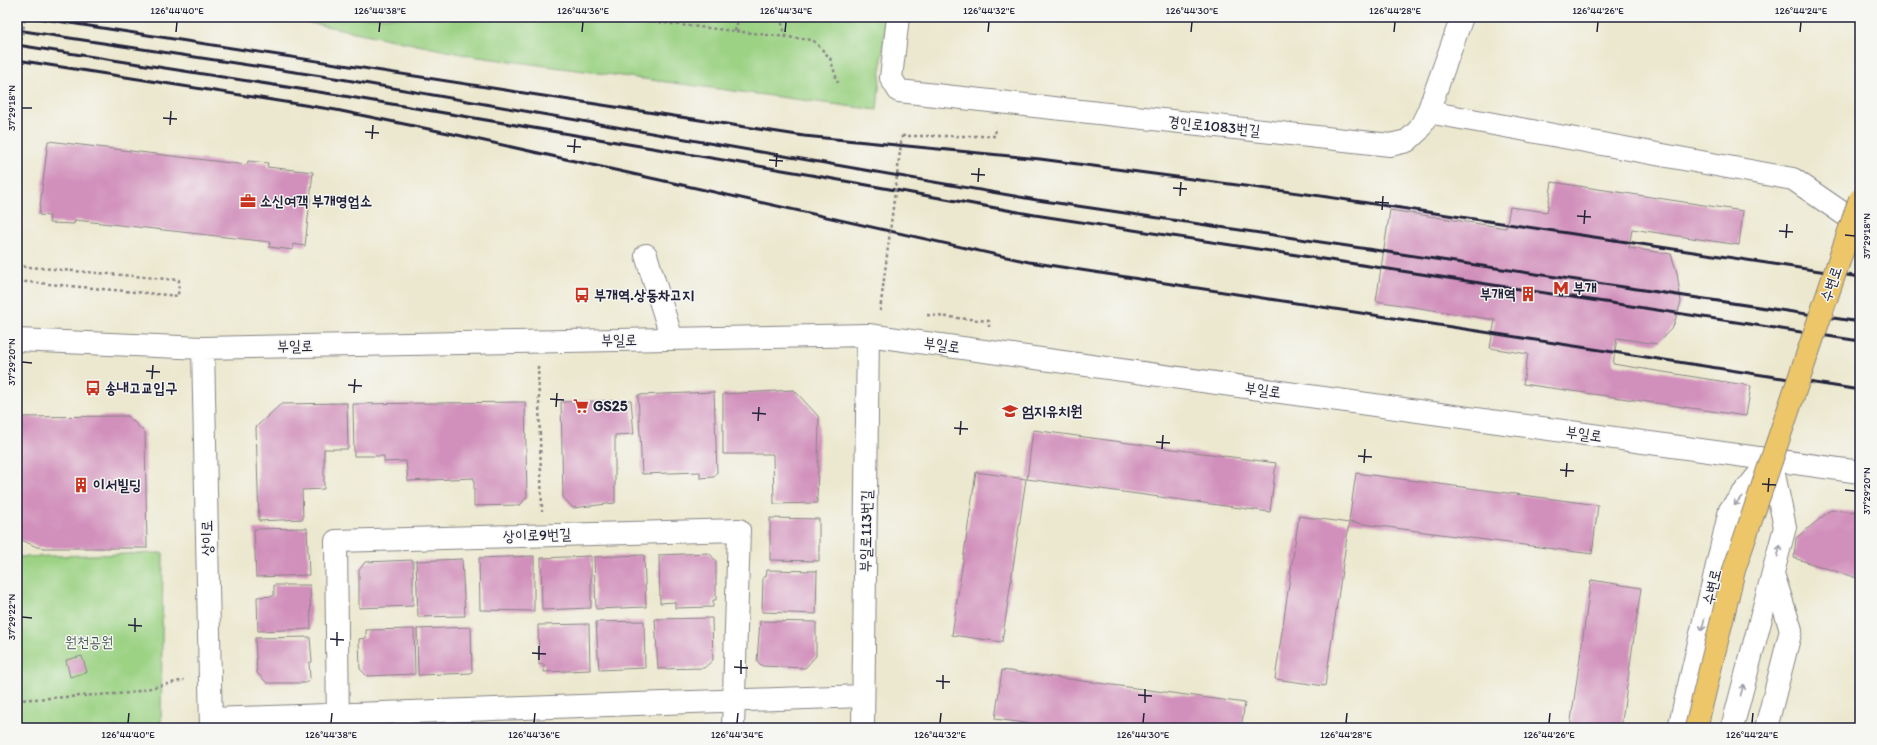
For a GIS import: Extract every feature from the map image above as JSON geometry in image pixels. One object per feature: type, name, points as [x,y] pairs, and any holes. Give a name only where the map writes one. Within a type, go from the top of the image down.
[{"type":"main road","name":"수변로","points":[[1696,728],[1734,570],[1856,213]]},
{"type":"street","name":"경인로1083번길","points":[[898,17],[891,78],[898,91],[1390,145],[1406,141],[1419,130],[1428,112],[1462,17]]},
{"type":"street","points":[[1428,112],[1793,179],[1856,213]]},
{"type":"street","points":[[646,255],[672,339]]},
{"type":"street","name":"부일로","points":[[17,340],[203,348],[868,335],[1860,472]]},
{"type":"street","name":"부일로113번길","points":[[863,728],[868,335]]},
{"type":"street","name":"상이로","points":[[203,348],[211,724]]},
{"type":"street","points":[[1732,728],[1785,527],[1771,460]]},
{"type":"street","name":"수변로","points":[[1679,728],[1730,510],[1771,460]]},
{"type":"street","name":"상이로9번길","points":[[338,721],[336,541],[739,530],[733,728]]},
{"type":"street","points":[[1766,728],[1791,630],[1773,574]]},
{"type":"street","points":[[211,724],[338,721],[733,701],[864,696]]},
{"type":"path","points":[[17,70],[25,17]]},
{"type":"path","points":[[611,17],[813,40],[830,58],[838,83]]},
{"type":"path","points":[[735,31],[739,17]]},
{"type":"path","points":[[780,17],[786,37]]},
{"type":"path","points":[[888,312],[880,311],[902,136],[995,136]]},
{"type":"path","points":[[17,266],[179,280],[178,296],[17,281]]},
{"type":"path","points":[[919,315],[990,321]]},
{"type":"path","points":[[537,342],[543,535]]},
{"type":"path","points":[[17,700],[130,693],[210,674]]},
{"type":"green space","points":[[282,17],[886,17],[877,110],[471,56]]},
{"type":"green space","name":"원천공원","points":[[163,553],[161,728],[17,728],[17,557]]},
{"type":"building","points":[[48,141],[247,165],[248,161],[268,163],[267,167],[313,172],[305,246],[293,244],[293,250],[269,247],[270,242],[75,220],[74,224],[49,223],[50,216],[39,215]]},
{"type":"building","name":"부개역","points":[[1552,182],[1743,211],[1739,245],[1632,229],[1629,248],[1671,254],[1677,273],[1681,302],[1673,327],[1657,344],[1617,338],[1613,364],[1751,386],[1746,416],[1523,384],[1528,354],[1490,348],[1495,320],[1376,301],[1390,210],[1506,228],[1510,207],[1547,212]]},
{"type":"building","points":[[794,390],[819,417],[817,503],[774,504],[773,454],[723,454],[723,394]]},
{"type":"building","points":[[714,392],[717,472],[714,477],[700,478],[700,472],[642,474],[638,395]]},
{"type":"building","points":[[631,400],[634,434],[615,435],[615,503],[573,508],[563,497],[561,402]]},
{"type":"building","points":[[525,402],[527,497],[520,505],[474,506],[474,478],[408,481],[406,461],[384,462],[384,456],[354,456],[353,404]]},
{"type":"building","points":[[347,403],[348,449],[324,449],[324,489],[302,490],[303,519],[259,521],[256,427],[281,404]]},
{"type":"building","name":"이서빌딩","points":[[128,416],[145,433],[147,548],[45,548],[37,547],[19,539],[17,537],[17,417]]},
{"type":"building","points":[[1033,430],[1276,463],[1270,512],[1027,479]]},
{"type":"building","points":[[976,472],[1026,479],[1002,642],[952,635]]},
{"type":"building","points":[[1356,473],[1598,505],[1592,554],[1349,522]]},
{"type":"building","points":[[1831,510],[1860,512],[1860,579],[1794,558],[1796,538]]},
{"type":"building","points":[[1299,516],[1349,523],[1325,686],[1275,679]]},
{"type":"building","points":[[770,518],[819,519],[819,561],[770,560]]},
{"type":"building","points":[[307,528],[309,575],[256,577],[254,529]]},
{"type":"building","points":[[709,553],[716,561],[716,600],[713,600],[713,607],[675,608],[675,602],[660,603],[659,555]]},
{"type":"building","points":[[644,555],[646,607],[596,609],[594,557]]},
{"type":"building","points":[[534,556],[534,611],[480,610],[479,558]]},
{"type":"building","points":[[591,556],[591,608],[542,610],[541,558]]},
{"type":"building","points":[[462,559],[465,616],[418,617],[416,561]]},
{"type":"building","points":[[413,560],[413,606],[359,608],[359,570],[365,562]]},
{"type":"building","points":[[767,570],[817,571],[816,614],[762,612],[763,577],[766,577]]},
{"type":"building","points":[[1591,580],[1641,588],[1621,728],[1570,728]]},
{"type":"building","points":[[274,585],[310,585],[311,629],[258,631],[257,597],[274,596]]},
{"type":"building","points":[[712,618],[713,660],[704,668],[658,669],[655,619]]},
{"type":"building","points":[[644,621],[645,668],[599,670],[596,622]]},
{"type":"building","points":[[760,621],[816,622],[816,656],[805,668],[762,666],[757,661]]},
{"type":"building","points":[[589,624],[590,670],[544,672],[544,664],[539,665],[538,625]]},
{"type":"building","points":[[471,627],[472,673],[418,675],[417,629]]},
{"type":"building","points":[[414,629],[415,674],[367,676],[360,669],[359,639],[366,638],[366,630]]},
{"type":"building","points":[[310,637],[312,662],[309,663],[310,679],[306,683],[267,683],[257,673],[255,638]]},
{"type":"building","points":[[82,656],[87,672],[70,677],[66,660]]},
{"type":"building","points":[[1002,670],[1245,703],[1241,728],[1063,728],[995,719]]},
{"type":"railway","points":[[31,17],[804,136],[1040,159],[1314,195],[1860,277]]},
{"type":"railway","points":[[17,30],[341,79],[1037,200],[1860,322]]},
{"type":"railway","points":[[17,45],[338,95],[800,173],[1035,215],[1860,341]]},
{"type":"railway","points":[[17,60],[336,110],[453,134],[1029,262],[1860,390]]},
{"type":"place","name":"소신여객 부개영업소","points":[[248,201]]},
{"type":"place","name":"부개","points":[[1561,288]]},
{"type":"place","name":"부개역","points":[[1528,294]]},
{"type":"place","name":"부개역.상동차고지","points":[[582,295]]},
{"type":"place","name":"송내고교입구","points":[[93,388]]},
{"type":"place","name":"GS25","points":[[581,406]]},
{"type":"place","name":"엄지유치원","points":[[1010,411]]},
{"type":"place","name":"이서빌딩","points":[[81,485]]}]
